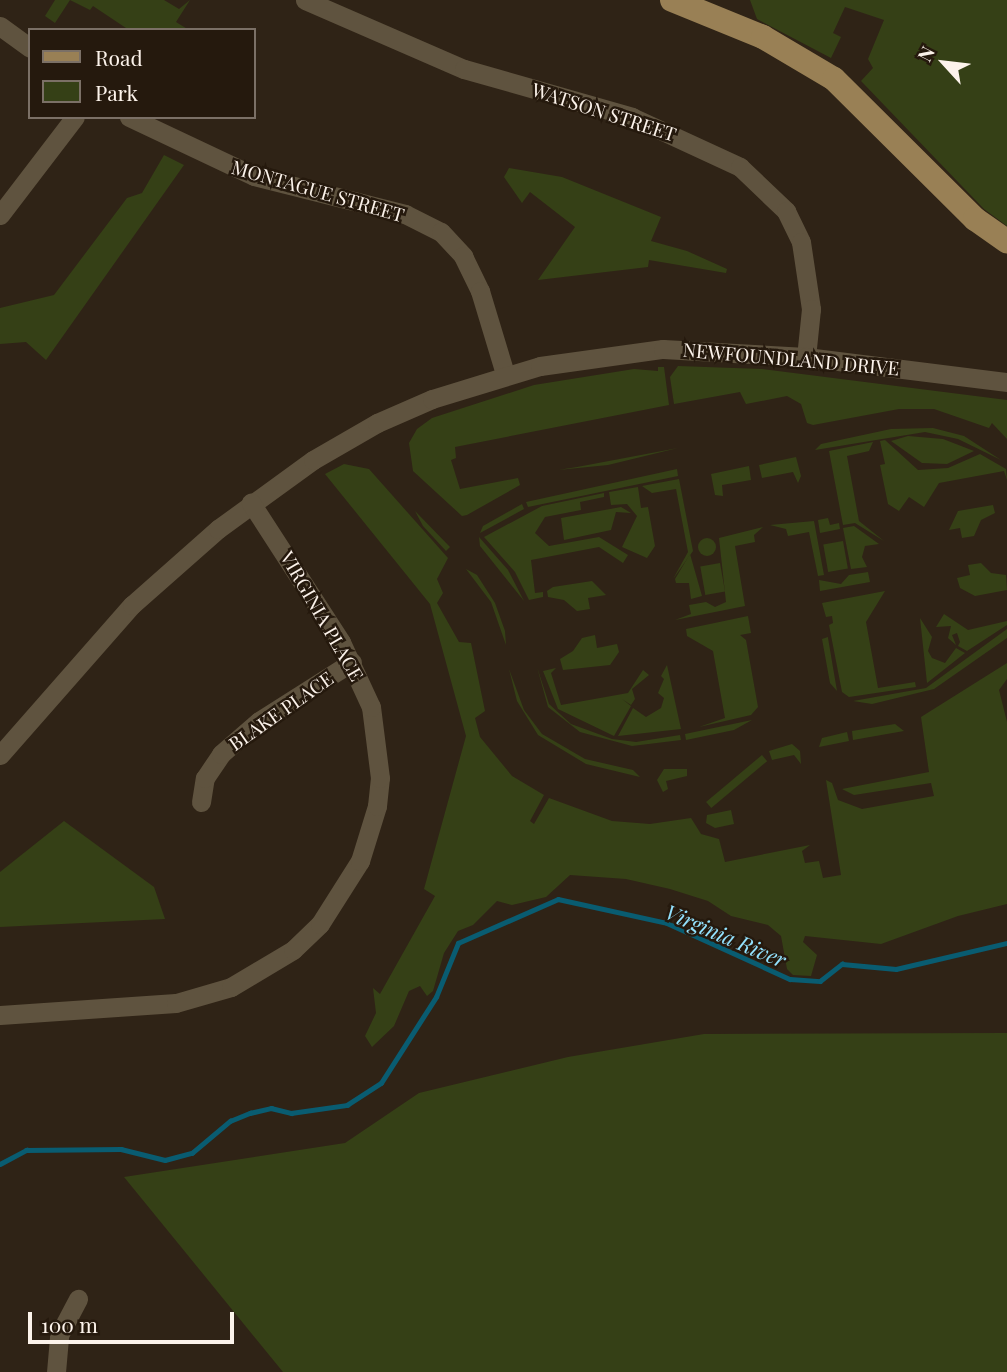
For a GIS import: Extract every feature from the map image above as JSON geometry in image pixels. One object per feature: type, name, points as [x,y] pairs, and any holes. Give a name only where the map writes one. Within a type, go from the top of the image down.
[{"type":"main road","points":[[672,0],[763,37],[834,79],[975,219],[1007,241]]},
{"type":"street","name":"WATSON STREET","points":[[305,0],[464,69],[632,117],[740,167],[786,211],[801,242],[811,309],[806,356]]},
{"type":"street","points":[[0,26],[28,47]]},
{"type":"street","points":[[0,215],[73,119]]},
{"type":"street","name":"MONTAGUE STREET","points":[[133,119],[254,176],[405,214],[441,232],[463,256],[480,291],[505,374]]},
{"type":"street","name":"NEWFOUNDLAND DRIVE","points":[[0,755],[132,605],[251,503],[377,423],[505,374],[651,350],[712,349],[806,356],[1007,382]]},
{"type":"street","name":"VIRGINIA PLACE","points":[[0,1015],[176,1003],[205,996],[261,972],[320,924],[360,861],[377,806],[378,738],[352,662],[251,503]]},
{"type":"street","name":"BLAKE PLACE","points":[[201,802],[205,778],[220,754],[259,721],[352,662]]},
{"type":"street","points":[[56,1372],[59,1335],[78,1299]]},
{"type":"green space","points":[[55,0],[70,0],[55,23],[45,16]]},
{"type":"green space","points":[[70,0],[164,0],[179,9],[190,0],[176,22],[186,28],[126,28],[93,6],[90,10]]},
{"type":"green space","points":[[750,0],[1007,0],[1007,226],[984,209],[861,81],[873,68],[868,59],[884,20],[845,7],[833,33],[841,37],[831,58],[757,19]]},
{"type":"green space","points":[[164,155],[184,165],[46,360],[26,342],[0,344],[0,308],[54,295],[127,198],[142,193]]},
{"type":"green space","points":[[509,168],[562,177],[661,217],[651,241],[687,251],[727,269],[726,273],[649,260],[648,267],[538,280],[575,227],[530,192],[522,203],[504,177]]},
{"type":"green space","points":[[678,366],[762,369],[1007,400],[1007,439],[992,423],[989,428],[934,409],[899,409],[813,425],[807,423],[801,404],[787,396],[746,404],[740,392],[674,404],[670,377]]},
{"type":"green space","points":[[658,367],[664,367],[669,405],[455,447],[456,458],[451,460],[460,489],[518,478],[520,485],[467,515],[462,516],[413,471],[409,443],[417,429],[432,418],[534,385],[634,369],[658,371]]},
{"type":"green space","points":[[933,428],[964,436],[1001,460],[958,439],[925,432],[815,450],[821,444],[891,429]]},
{"type":"green space","points":[[908,436],[943,439],[974,451],[947,464],[922,463],[891,441]]},
{"type":"green space","points":[[885,440],[918,470],[948,468],[980,454],[1006,469],[1007,480],[1004,471],[939,483],[924,507],[909,497],[899,511],[888,504],[880,465],[885,464],[880,441]]},
{"type":"green space","points":[[873,442],[869,451],[847,456],[859,521],[884,541],[855,523],[843,525],[829,451]]},
{"type":"green space","points":[[678,448],[608,465],[558,470],[577,467]]},
{"type":"green space","points":[[796,457],[801,476],[798,483],[793,472],[762,478],[759,465]]},
{"type":"green space","points":[[344,464],[369,469],[448,558],[437,579],[443,593],[437,603],[459,642],[471,643],[485,711],[475,718],[480,737],[512,776],[544,795],[530,821],[534,824],[549,798],[612,821],[650,824],[691,818],[701,834],[719,839],[725,862],[810,845],[802,851],[805,863],[819,861],[823,878],[841,875],[826,780],[832,783],[838,800],[862,809],[934,796],[931,783],[854,795],[842,789],[929,772],[921,717],[1007,663],[1007,679],[999,690],[1007,722],[1007,904],[958,916],[881,944],[805,936],[803,942],[817,955],[811,976],[793,975],[787,969],[781,936],[768,925],[731,916],[708,901],[670,889],[626,879],[570,875],[546,897],[512,905],[497,901],[473,925],[458,931],[444,953],[433,991],[427,996],[420,986],[409,991],[394,1026],[372,1047],[365,1036],[376,1013],[373,988],[380,994],[435,896],[424,889],[466,736],[430,604],[325,474]]},
{"type":"green space","points":[[749,466],[751,480],[722,485],[723,496],[715,495],[711,474]]},
{"type":"green space","points":[[677,469],[678,476],[528,507],[526,502]]},
{"type":"green space","points":[[679,479],[693,551],[673,579],[688,552],[676,489],[652,493],[642,486]]},
{"type":"green space","points":[[638,487],[641,508],[648,507],[655,546],[647,558],[622,547],[637,516],[627,504],[611,505],[609,492]]},
{"type":"green space","points":[[604,493],[604,497],[580,502],[581,510],[545,517],[535,533],[549,546],[599,537],[628,555],[623,563],[599,547],[531,560],[535,593],[543,592],[543,597],[529,600],[515,572],[484,537],[542,506]]},
{"type":"green space","points":[[522,504],[524,509],[480,533],[483,526]]},
{"type":"green space","points":[[993,505],[995,513],[981,520],[974,536],[962,538],[960,528],[949,530],[958,511]]},
{"type":"green space","points":[[621,507],[631,513],[616,512],[611,530],[564,540],[561,518]]},
{"type":"green space","points":[[415,511],[450,547],[446,551],[423,526]]},
{"type":"green space","points":[[828,518],[830,525],[839,523],[840,529],[820,533],[818,520]]},
{"type":"green space","points":[[814,521],[824,575],[818,576],[809,532],[788,536],[786,529],[770,525]]},
{"type":"green space","points":[[854,526],[879,544],[865,546],[862,557],[867,567],[851,569],[843,528]]},
{"type":"green space","points":[[763,527],[754,535],[755,542],[735,546],[745,606],[675,620],[691,614],[689,605],[706,602],[715,607],[726,602],[719,538]]},
{"type":"green space","points":[[479,537],[508,570],[524,601],[480,546]]},
{"type":"green space","points":[[703,538],[711,538],[716,547],[714,554],[703,556],[698,551],[698,543]]},
{"type":"green space","points":[[843,541],[848,569],[828,572],[823,544]]},
{"type":"green space","points":[[690,554],[702,596],[691,599],[689,583],[676,583],[675,579]]},
{"type":"green space","points":[[720,563],[725,592],[705,595],[700,566]]},
{"type":"green space","points":[[981,563],[991,573],[1006,575],[1007,590],[975,596],[960,588],[957,578],[970,575],[968,565]]},
{"type":"green space","points":[[466,569],[477,575],[495,603],[505,631],[506,645],[491,602]]},
{"type":"green space","points":[[868,572],[870,582],[820,591],[819,580],[841,584],[849,575]]},
{"type":"green space","points":[[592,581],[606,595],[588,598],[590,609],[577,611],[564,600],[548,597],[547,591],[553,587]]},
{"type":"green space","points":[[885,591],[866,622],[878,688],[915,682],[916,687],[849,697],[842,692],[829,625],[833,623],[832,616],[826,617],[822,603]]},
{"type":"green space","points":[[944,614],[968,630],[1007,621],[1007,625],[967,651],[958,646],[960,642],[957,633],[952,635],[956,645],[948,638],[951,626],[936,627]]},
{"type":"green space","points":[[748,616],[751,633],[740,635],[746,640],[758,707],[751,715],[699,727],[725,718],[713,651],[687,636],[686,629]]},
{"type":"green space","points":[[920,618],[932,637],[928,651],[932,658],[945,663],[956,648],[965,653],[927,683]]},
{"type":"green space","points":[[1007,629],[1007,638],[934,689],[872,704],[853,701],[926,688]]},
{"type":"green space","points":[[595,635],[597,648],[617,644],[619,652],[610,665],[563,670],[560,659],[573,651],[582,638]]},
{"type":"green space","points":[[828,637],[837,691],[830,683],[822,639]]},
{"type":"green space","points":[[667,665],[681,729],[618,736],[633,708],[646,717],[661,708],[664,698],[658,693],[664,679],[661,676]]},
{"type":"green space","points":[[537,667],[549,704],[571,724],[612,739],[636,742],[680,735],[681,740],[632,746],[580,732],[548,707]]},
{"type":"green space","points":[[556,668],[551,673],[561,705],[628,693],[643,670],[649,675],[632,689],[635,699],[631,705],[622,699],[631,706],[614,736],[558,709],[543,671]]},
{"type":"green space","points":[[509,669],[524,710],[542,734],[585,759],[633,770],[640,777],[586,764],[538,735],[517,701]]},
{"type":"green space","points":[[752,720],[734,730],[686,740],[685,734]]},
{"type":"green space","points":[[895,724],[904,731],[853,740],[852,731]]},
{"type":"green space","points":[[847,732],[849,741],[819,747],[822,738]]},
{"type":"green space","points":[[792,744],[800,751],[801,764],[794,755],[772,760],[769,751]]},
{"type":"green space","points":[[762,755],[767,761],[711,808],[706,802]]},
{"type":"green space","points":[[664,769],[687,769],[687,776],[666,781],[668,789],[663,792],[657,780]]},
{"type":"green space","points":[[731,810],[734,824],[715,828],[706,823],[707,815]]},
{"type":"green space","points":[[64,821],[154,887],[165,919],[0,927],[0,872]]},
{"type":"green space","points":[[1007,1033],[1007,1372],[283,1372],[124,1177],[345,1143],[419,1093],[568,1057],[704,1034]]},
{"type":"waterway","name":"Virginia River","points":[[0,1164],[26,1150],[121,1149],[165,1160],[192,1153],[230,1121],[250,1113],[271,1108],[291,1113],[347,1105],[381,1083],[436,997],[458,943],[558,899],[667,923],[790,979],[820,981],[842,964],[896,969],[1007,943]]}]
